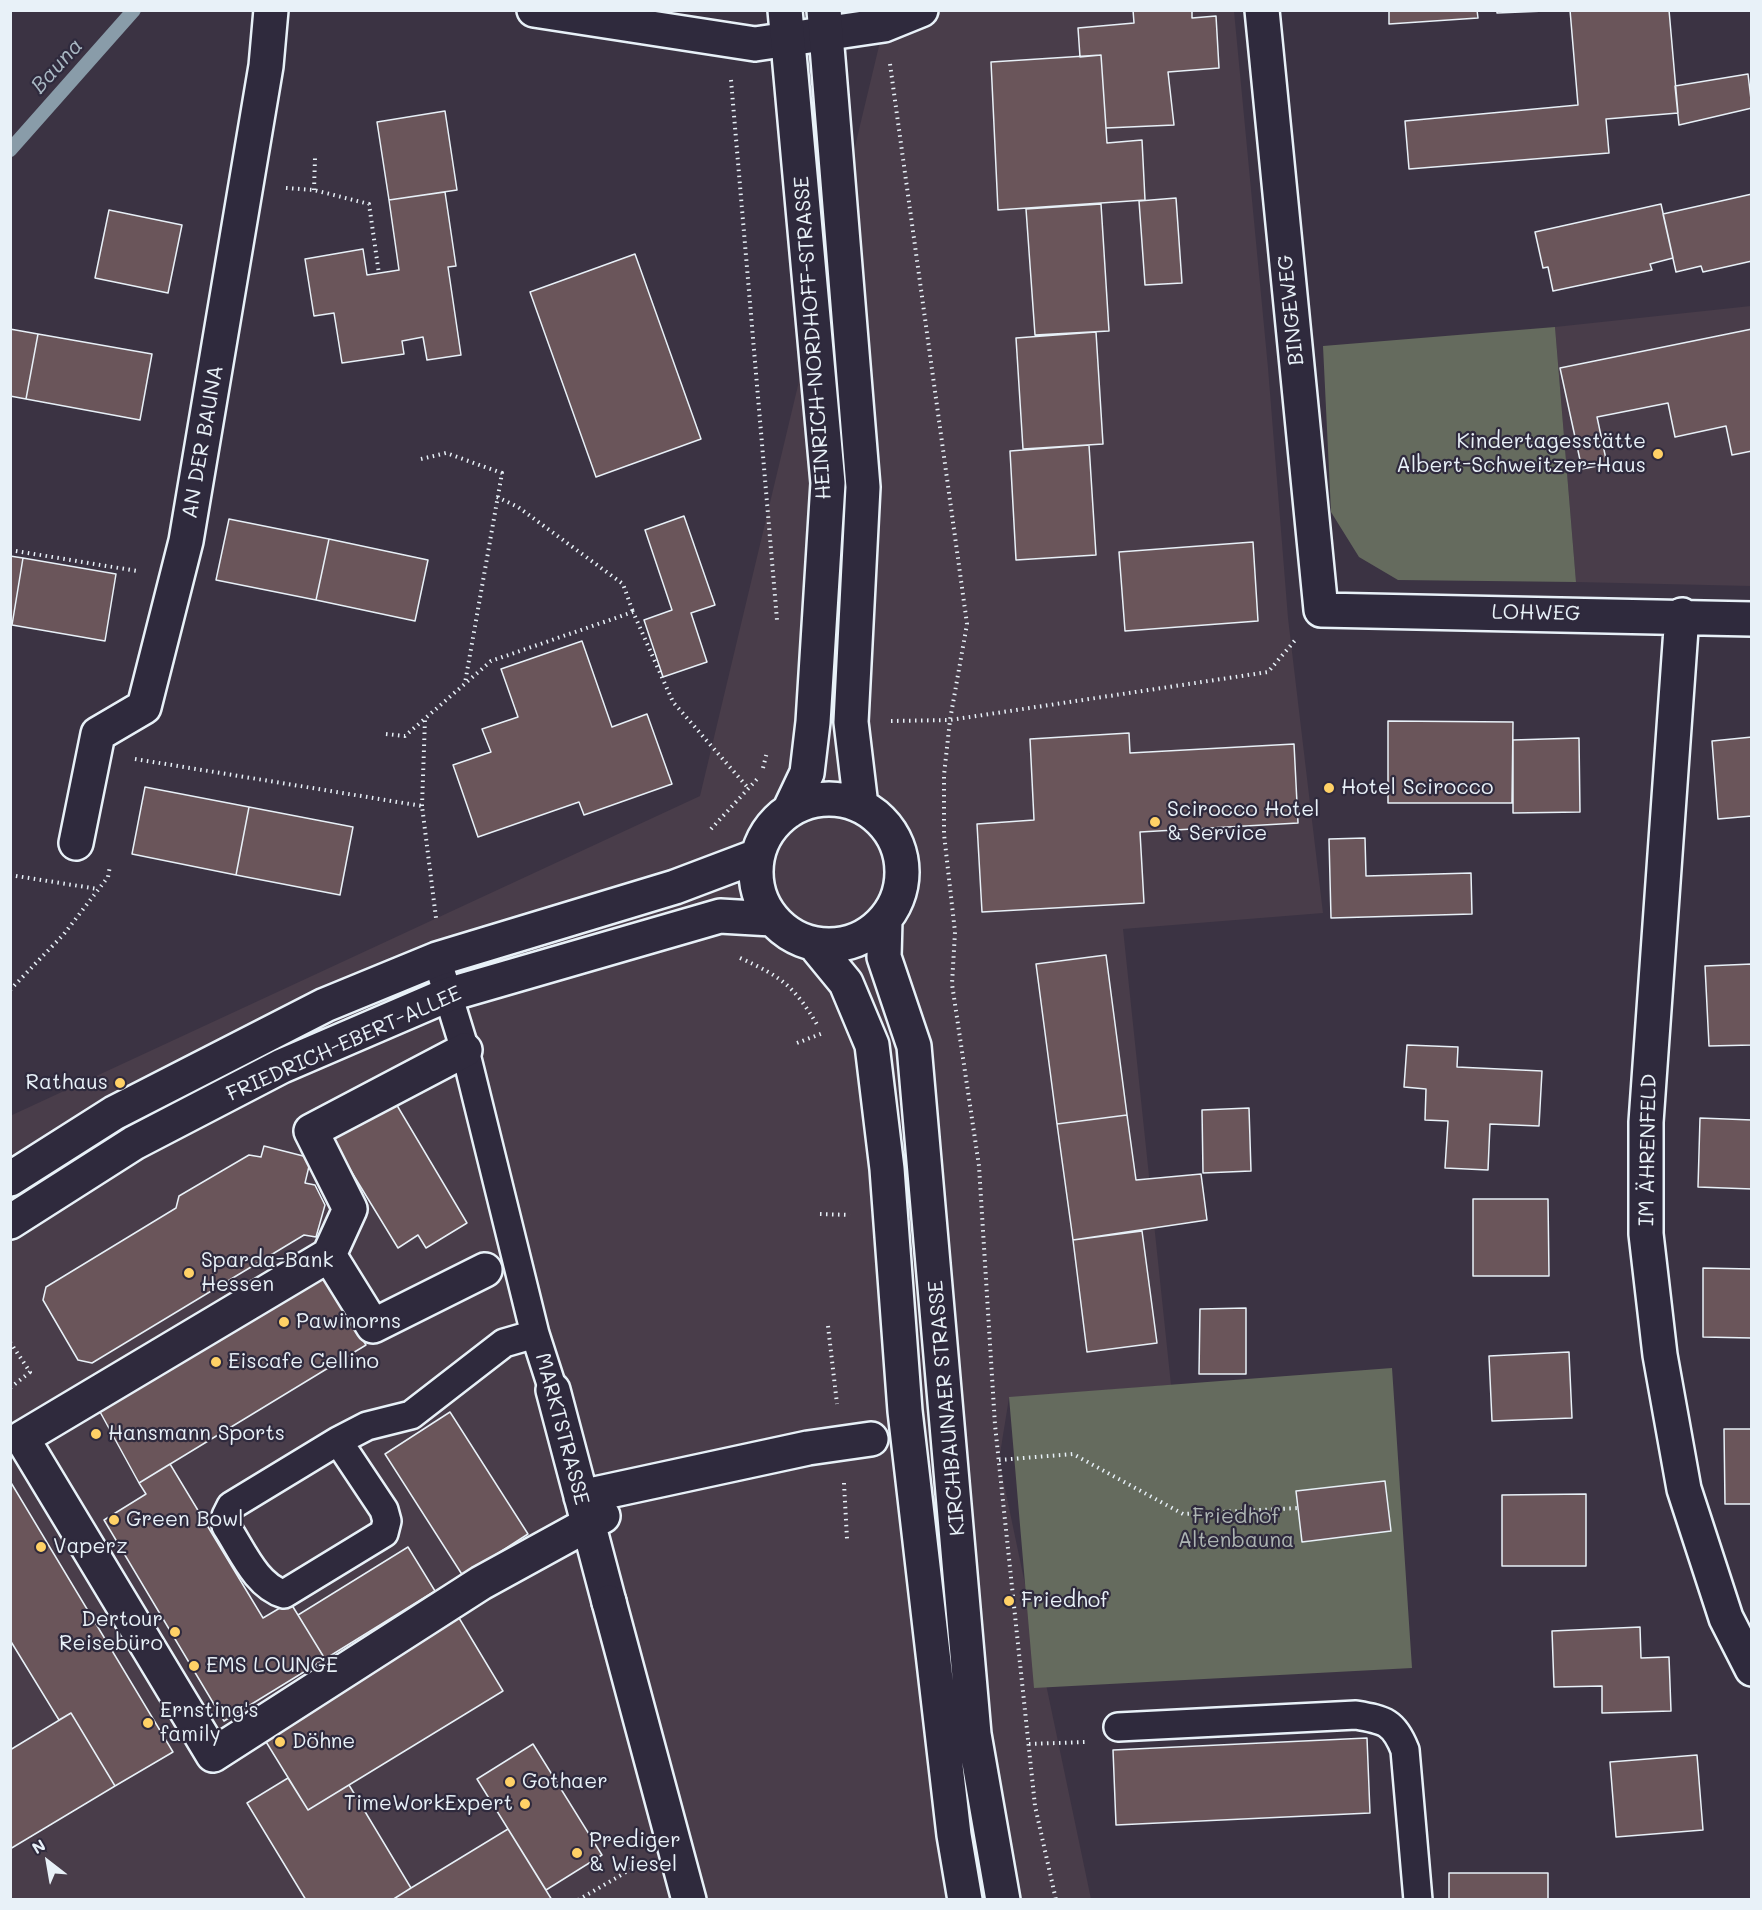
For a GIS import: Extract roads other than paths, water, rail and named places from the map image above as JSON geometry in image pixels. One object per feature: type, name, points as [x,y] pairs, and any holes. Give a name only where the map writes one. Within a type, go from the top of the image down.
[{"type":"street","name":"AN DER BAUNA","points":[[76,843],[98,734],[144,707],[186,541],[266,66],[271,10]]},
{"type":"street","points":[[534,10],[730,42],[755,44],[787,25],[825,23],[884,26],[921,10]]},
{"type":"street","name":"BINGEWEG","points":[[1262,10],[1321,610]]},
{"type":"street","name":"HEINRICH-NORDHOFF-STRASSE","points":[[825,23],[863,487],[850,722],[861,806]]},
{"type":"street","name":"HEINRICH-NORDHOFF-STRASSE","points":[[787,25],[828,483],[813,722],[807,773],[789,811]]},
{"type":"street","name":"LOHWEG","points":[[1321,610],[1752,618]]},
{"type":"street","name":"IM ÄHRENFELD","points":[[1682,615],[1646,1122],[1646,1234],[1660,1355],[1684,1489],[1726,1618],[1752,1669]]},
{"type":"street","points":[[837,799],[861,806],[887,827],[901,858],[900,891],[894,907],[885,920],[870,933],[853,942],[833,946],[814,944],[791,935],[772,919],[760,900],[755,879],[757,856],[774,823],[789,811],[812,800],[837,799]]},
{"type":"street","name":"FRIEDRICH-EBERT-ALLEE","points":[[10,1179],[114,1113],[227,1053],[325,1005],[437,958],[675,886],[757,856]]},
{"type":"street","name":"FRIEDRICH-EBERT-ALLEE","points":[[10,1222],[134,1143],[261,1077],[447,995],[720,916],[772,919]]},
{"type":"street","name":"KIRCHBAUNAER STRASSE","points":[[885,920],[884,957],[914,1046],[974,1734],[1003,1899]]},
{"type":"street","name":"KIRCHBAUNAER STRASSE","points":[[814,944],[846,983],[872,1045],[887,1169],[905,1411],[954,1835],[965,1899]]},
{"type":"street","points":[[465,1050],[311,1131],[350,1209],[329,1255],[16,1428],[213,1755],[591,1513],[856,1440]]},
{"type":"street","points":[[329,1255],[373,1326],[485,1270]]},
{"type":"street","name":"MARKTSTRASSE","points":[[553,1390],[591,1513],[609,1602],[689,1899]]},
{"type":"lane","name":"MARKTSTRASSE","points":[[437,958],[465,1050],[535,1334],[553,1390]]},
{"type":"lane","points":[[338,1441],[384,1510],[387,1521],[384,1533],[284,1594],[271,1590],[261,1581],[226,1526],[226,1516],[231,1506],[338,1441],[367,1426],[411,1415],[504,1344],[535,1334]]},
{"type":"lane","points":[[1118,1727],[1356,1716],[1379,1719],[1398,1731],[1405,1750],[1418,1899]]},
{"type":"waterway","name":"Bauna","points":[[10,150],[134,10]]},
{"type":"place","name":"Kindertagesstätte Albert-Schweitzer-Haus","points":[[1658,454]]},
{"type":"place","name":"Hotel Scirocco","points":[[1329,788]]},
{"type":"place","name":"Scirocco Hotel & Service","points":[[1155,822]]},
{"type":"place","name":"Rathaus","points":[[120,1083]]},
{"type":"place","name":"Sparda-Bank Hessen","points":[[189,1273]]},
{"type":"place","name":"Pawinorns","points":[[284,1322]]},
{"type":"place","name":"Eiscafe Cellino","points":[[216,1362]]},
{"type":"place","name":"Hansmann Sports","points":[[96,1434]]},
{"type":"place","name":"Green Bowl","points":[[114,1520]]},
{"type":"place","name":"Vaperz","points":[[41,1547]]},
{"type":"place","name":"Friedhof","points":[[1009,1601]]},
{"type":"place","name":"Dertour Reisebüro","points":[[175,1632]]},
{"type":"place","name":"EMS LOUNGE","points":[[194,1666]]},
{"type":"place","name":"Ernsting's family","points":[[148,1723]]},
{"type":"place","name":"Döhne","points":[[280,1742]]},
{"type":"place","name":"Gothaer","points":[[510,1782]]},
{"type":"place","name":"TimeWorkExpert","points":[[525,1804]]},
{"type":"place","name":"Prediger & Wiesel","points":[[577,1853]]},
{"type":"park label","name":"Friedhof Altenbauna","points":[[1236,1529]]}]
